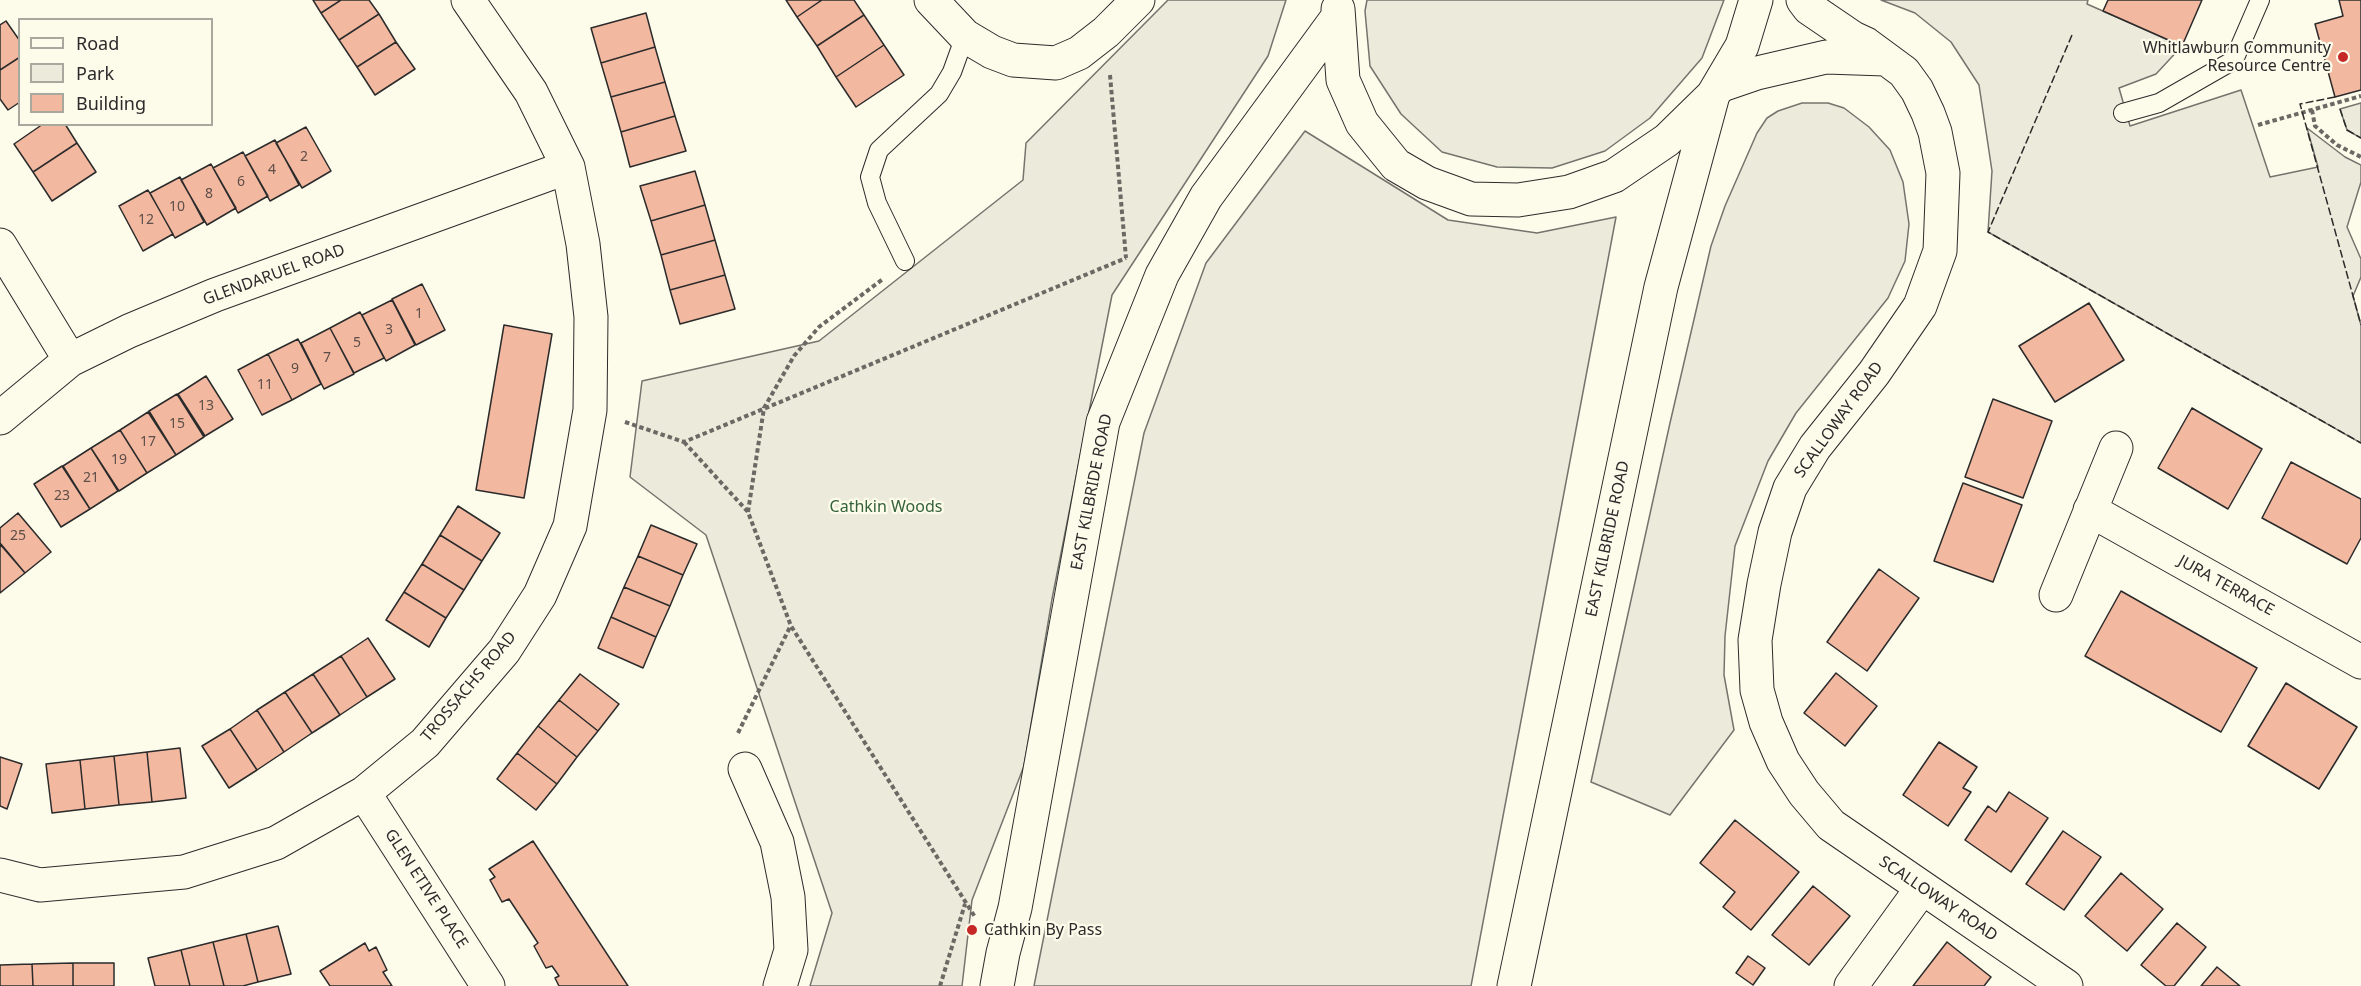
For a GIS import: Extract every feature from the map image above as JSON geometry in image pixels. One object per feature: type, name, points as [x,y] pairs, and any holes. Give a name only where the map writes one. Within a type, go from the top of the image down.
[{"type":"street","name":"TROSSACHS ROAD","points":[[0,875],[40,885],[184,872],[276,843],[364,793],[425,743],[504,651],[540,594],[570,526],[590,410],[591,316],[583,244],[568,167],[531,92],[468,0]]},
{"type":"street","points":[[931,0],[965,36],[992,52],[1013,60],[1056,63],[1079,53],[1106,32],[1138,0]]},
{"type":"street","points":[[1338,9],[1343,80],[1362,123],[1396,165],[1427,183],[1471,199],[1518,200],[1569,192],[1614,176],[1667,140],[1716,90],[1742,46],[1756,0]]},
{"type":"street","name":"SCALLOWAY ROAD","points":[[1803,0],[1809,8],[1904,72],[1917,90],[1935,132],[1943,173],[1940,251],[1920,306],[1874,373],[1815,447],[1790,488],[1775,532],[1764,584],[1755,640],[1757,690],[1766,722],[1783,761],[1804,793],[1831,825],[2066,986]]},
{"type":"street","name":"EAST KILBRIDE ROAD","points":[[997,986],[1015,908],[1103,422],[1162,274],[1206,197],[1338,9]]},
{"type":"street","points":[[1716,90],[1757,73],[1826,57],[1887,59]]},
{"type":"street","name":"EAST KILBRIDE ROAD","points":[[1514,986],[1661,287],[1716,90]]},
{"type":"street","name":"GLENDARUEL ROAD","points":[[0,418],[70,360],[129,331],[215,295],[568,167]]},
{"type":"street","points":[[0,245],[70,360]]},
{"type":"street","points":[[2056,595],[2116,448]]},
{"type":"street","name":"JURA TERRACE","points":[[2090,510],[2361,662]]},
{"type":"street","points":[[745,769],[777,842],[788,897],[791,950],[780,986]]},
{"type":"street","name":"GLEN ETIVE PLACE","points":[[364,793],[488,986]]},
{"type":"street","points":[[1851,986],[1922,888]]},
{"type":"lane","points":[[2123,113],[2159,103],[2234,60],[2260,0]]},
{"type":"lane","points":[[905,261],[877,204],[870,177],[879,150],[939,94],[952,72],[965,36]]},
{"type":"path","points":[[1106,32],[1126,258]]},
{"type":"path","points":[[2258,125],[2361,96]]},
{"type":"path","points":[[2312,110],[2315,126],[2337,145],[2361,157]]},
{"type":"path","points":[[684,442],[1126,258],[1162,274]]},
{"type":"path","points":[[748,512],[764,408],[794,356],[819,327],[851,305],[905,261]]},
{"type":"path","points":[[590,410],[684,442],[748,512],[791,626],[965,904],[1003,953]]},
{"type":"path","points":[[745,769],[738,731],[791,626]]},
{"type":"path","points":[[940,986],[965,904]]},
{"type":"green space","name":"Cathkin Woods","points":[[1168,0],[1286,0],[1268,56],[1112,295],[1052,599],[1024,766],[972,900],[962,986],[810,986],[832,913],[706,535],[630,477],[642,381],[819,341],[1023,180],[1026,143]]},
{"type":"green space","points":[[1367,0],[1724,0],[1702,58],[1650,118],[1605,151],[1552,168],[1497,167],[1442,152],[1401,114],[1370,66],[1365,11]]},
{"type":"green space","points":[[1881,0],[2088,0],[2087,4],[2182,46],[2156,74],[2119,88],[2130,126],[2241,90],[2270,177],[2318,167],[2307,128],[2345,157],[2361,165],[2361,182],[2347,227],[2361,259],[2361,277],[2353,296],[2361,325],[2361,443],[1988,232],[1992,171],[1979,85],[1951,42],[1915,13]]},
{"type":"green space","points":[[1802,103],[1828,103],[1844,108],[1869,127],[1890,150],[1903,182],[1909,224],[1905,261],[1888,298],[1796,413],[1768,461],[1735,546],[1725,636],[1724,675],[1734,730],[1670,815],[1591,782],[1711,246],[1725,206],[1757,133],[1767,118],[1778,111]]},
{"type":"green space","points":[[2361,103],[2361,138],[2347,130],[2340,109]]},
{"type":"green space","points":[[1305,131],[1448,220],[1537,233],[1616,217],[1471,986],[1034,986],[1144,433],[1206,263]]},
{"type":"building","points":[[313,0],[341,0],[321,13]]},
{"type":"building","points":[[341,0],[369,0],[379,14],[339,40],[321,13]]},
{"type":"building","points":[[786,0],[822,0],[797,17]]},
{"type":"building","points":[[822,0],[854,0],[864,15],[817,46],[797,17]]},
{"type":"building","points":[[2108,0],[2202,0],[2182,46],[2103,11]]},
{"type":"building","name":"Whitlawburn Community Resource Centre","points":[[2339,0],[2361,0],[2361,90],[2335,97],[2315,24],[2343,16]]},
{"type":"building","points":[[646,13],[655,47],[601,63],[591,28]]},
{"type":"building","points":[[379,14],[396,42],[357,67],[339,40]]},
{"type":"building","points":[[864,15],[884,45],[836,77],[817,46]]},
{"type":"building","points":[[6,21],[18,38],[18,58],[0,70],[0,25]]},
{"type":"building","points":[[396,42],[415,69],[375,95],[357,67]]},
{"type":"building","points":[[884,45],[904,75],[856,107],[836,77]]},
{"type":"building","points":[[655,47],[665,82],[611,97],[601,63]]},
{"type":"building","points":[[18,58],[18,103],[8,110],[0,99],[0,70]]},
{"type":"building","points":[[665,82],[675,116],[621,132],[611,97]]},
{"type":"building","points":[[675,116],[686,151],[630,167],[621,132]]},
{"type":"building","points":[[40,126],[66,126],[77,143],[33,172],[14,144]]},
{"type":"building","points":[[306,127],[331,171],[302,188],[276,143]]},
{"type":"building","points":[[275,140],[299,185],[270,201],[245,156]]},
{"type":"building","points":[[77,143],[96,172],[52,201],[33,172]]},
{"type":"building","points":[[243,152],[268,196],[238,213],[213,168]]},
{"type":"building","points":[[211,164],[236,208],[207,225],[181,180]]},
{"type":"building","points":[[695,171],[705,205],[651,221],[640,186]]},
{"type":"building","points":[[180,177],[204,222],[175,238],[150,193]]},
{"type":"building","points":[[148,190],[173,234],[143,251],[119,206]]},
{"type":"building","points":[[705,205],[715,240],[661,255],[651,221]]},
{"type":"building","points":[[715,240],[725,275],[670,290],[661,255]]},
{"type":"building","points":[[725,275],[735,309],[680,324],[670,290]]},
{"type":"building","points":[[422,284],[445,330],[416,345],[392,299]]},
{"type":"building","points":[[392,300],[415,345],[386,361],[362,315]]},
{"type":"building","points":[[2089,303],[2124,360],[2055,402],[2019,346]]},
{"type":"building","points":[[360,312],[384,358],[354,373],[330,328]]},
{"type":"building","points":[[504,325],[552,334],[524,498],[476,490]]},
{"type":"building","points":[[330,328],[354,374],[324,389],[301,343]]},
{"type":"building","points":[[298,339],[321,384],[292,400],[268,354]]},
{"type":"building","points":[[268,354],[292,400],[262,415],[238,370]]},
{"type":"building","points":[[206,376],[233,419],[205,436],[178,394]]},
{"type":"building","points":[[177,394],[204,437],[176,455],[149,411]]},
{"type":"building","points":[[1993,399],[2052,421],[2023,498],[1965,477]]},
{"type":"building","points":[[2192,408],[2262,449],[2228,509],[2158,468]]},
{"type":"building","points":[[148,412],[176,455],[147,473],[120,430]]},
{"type":"building","points":[[120,430],[147,473],[119,491],[91,448]]},
{"type":"building","points":[[91,448],[118,491],[90,509],[63,466]]},
{"type":"building","points":[[2291,462],[2361,499],[2361,538],[2347,564],[2262,518]]},
{"type":"building","points":[[62,466],[90,509],[61,527],[34,484]]},
{"type":"building","points":[[1963,483],[2022,505],[1993,582],[1934,561]]},
{"type":"building","points":[[458,506],[500,533],[482,561],[440,535]]},
{"type":"building","points":[[18,513],[51,552],[25,573],[0,543],[0,528]]},
{"type":"building","points":[[651,525],[697,544],[683,575],[638,556]]},
{"type":"building","points":[[440,535],[482,561],[464,590],[422,564]]},
{"type":"building","points":[[0,544],[25,573],[0,593]]},
{"type":"building","points":[[638,556],[683,575],[670,606],[624,587]]},
{"type":"building","points":[[422,564],[464,590],[446,618],[404,592]]},
{"type":"building","points":[[1879,569],[1919,598],[1867,671],[1827,642]]},
{"type":"building","points":[[624,587],[670,606],[656,637],[611,617]]},
{"type":"building","points":[[2121,591],[2257,668],[2221,732],[2085,656]]},
{"type":"building","points":[[404,592],[446,618],[429,647],[386,620]]},
{"type":"building","points":[[611,617],[656,637],[643,668],[598,648]]},
{"type":"building","points":[[368,638],[395,679],[367,697],[341,656]]},
{"type":"building","points":[[341,656],[367,697],[340,715],[313,674]]},
{"type":"building","points":[[1836,673],[1877,706],[1845,746],[1804,713]]},
{"type":"building","points":[[313,674],[340,715],[312,733],[285,692]]},
{"type":"building","points":[[580,674],[619,704],[598,731],[559,700]]},
{"type":"building","points":[[2286,683],[2357,727],[2319,789],[2248,746]]},
{"type":"building","points":[[285,692],[312,733],[284,752],[257,710]]},
{"type":"building","points":[[559,700],[598,731],[577,757],[538,726]]},
{"type":"building","points":[[257,710],[284,752],[257,770],[230,729]]},
{"type":"building","points":[[538,726],[577,757],[557,784],[517,753]]},
{"type":"building","points":[[230,729],[257,770],[229,788],[202,746]]},
{"type":"building","points":[[1939,742],[1977,767],[1963,788],[1971,792],[1948,826],[1903,795]]},
{"type":"building","points":[[180,748],[186,798],[152,802],[147,752]]},
{"type":"building","points":[[147,752],[152,802],[119,805],[114,756]]},
{"type":"building","points":[[517,753],[557,784],[536,810],[497,779]]},
{"type":"building","points":[[114,756],[119,805],[85,809],[80,760]]},
{"type":"building","points":[[0,757],[22,764],[7,809],[0,806]]},
{"type":"building","points":[[80,760],[85,809],[52,813],[46,764]]},
{"type":"building","points":[[2009,792],[2048,818],[2011,872],[1965,840],[1988,806],[1996,812]]},
{"type":"building","points":[[1735,820],[1799,872],[1751,930],[1723,907],[1735,892],[1700,863]]},
{"type":"building","points":[[2063,831],[2101,857],[2064,910],[2026,884]]},
{"type":"building","points":[[533,841],[628,986],[559,986],[555,978],[559,976],[552,966],[546,968],[534,946],[538,943],[509,899],[502,902],[490,880],[495,877],[489,869]]},
{"type":"building","points":[[2121,873],[2163,909],[2127,951],[2085,916]]},
{"type":"building","points":[[1813,886],[1850,916],[1809,965],[1772,935]]},
{"type":"building","points":[[2177,923],[2206,947],[2174,986],[2166,986],[2141,965]]},
{"type":"building","points":[[278,926],[291,974],[258,982],[246,934]]},
{"type":"building","points":[[246,934],[258,982],[243,986],[224,986],[213,942]]},
{"type":"building","points":[[213,942],[224,986],[190,986],[181,950]]},
{"type":"building","points":[[1947,942],[1991,977],[1984,986],[1913,986]]},
{"type":"building","points":[[365,943],[369,951],[376,947],[387,970],[383,972],[392,986],[330,986],[320,971]]},
{"type":"building","points":[[181,950],[190,986],[155,986],[148,958]]},
{"type":"building","points":[[1748,956],[1765,968],[1753,985],[1736,973]]},
{"type":"building","points":[[73,963],[73,986],[33,986],[32,964]]},
{"type":"building","points":[[73,963],[114,963],[114,986],[73,986]]},
{"type":"building","points":[[32,964],[33,986],[0,986],[0,965]]},
{"type":"building","points":[[2217,967],[2240,986],[2201,986]]},
{"type":"fence","points":[[2072,35],[1988,232],[2361,443]]},
{"type":"fence","points":[[2335,97],[2300,104],[2361,325]]},
{"type":"fence","points":[[2340,109],[2347,130],[2361,138]]},
{"type":"place","name":"Whitlawburn Community Resource Centre","points":[[2343,57]]},
{"type":"place","name":"Cathkin By Pass","points":[[972,930]]}]
